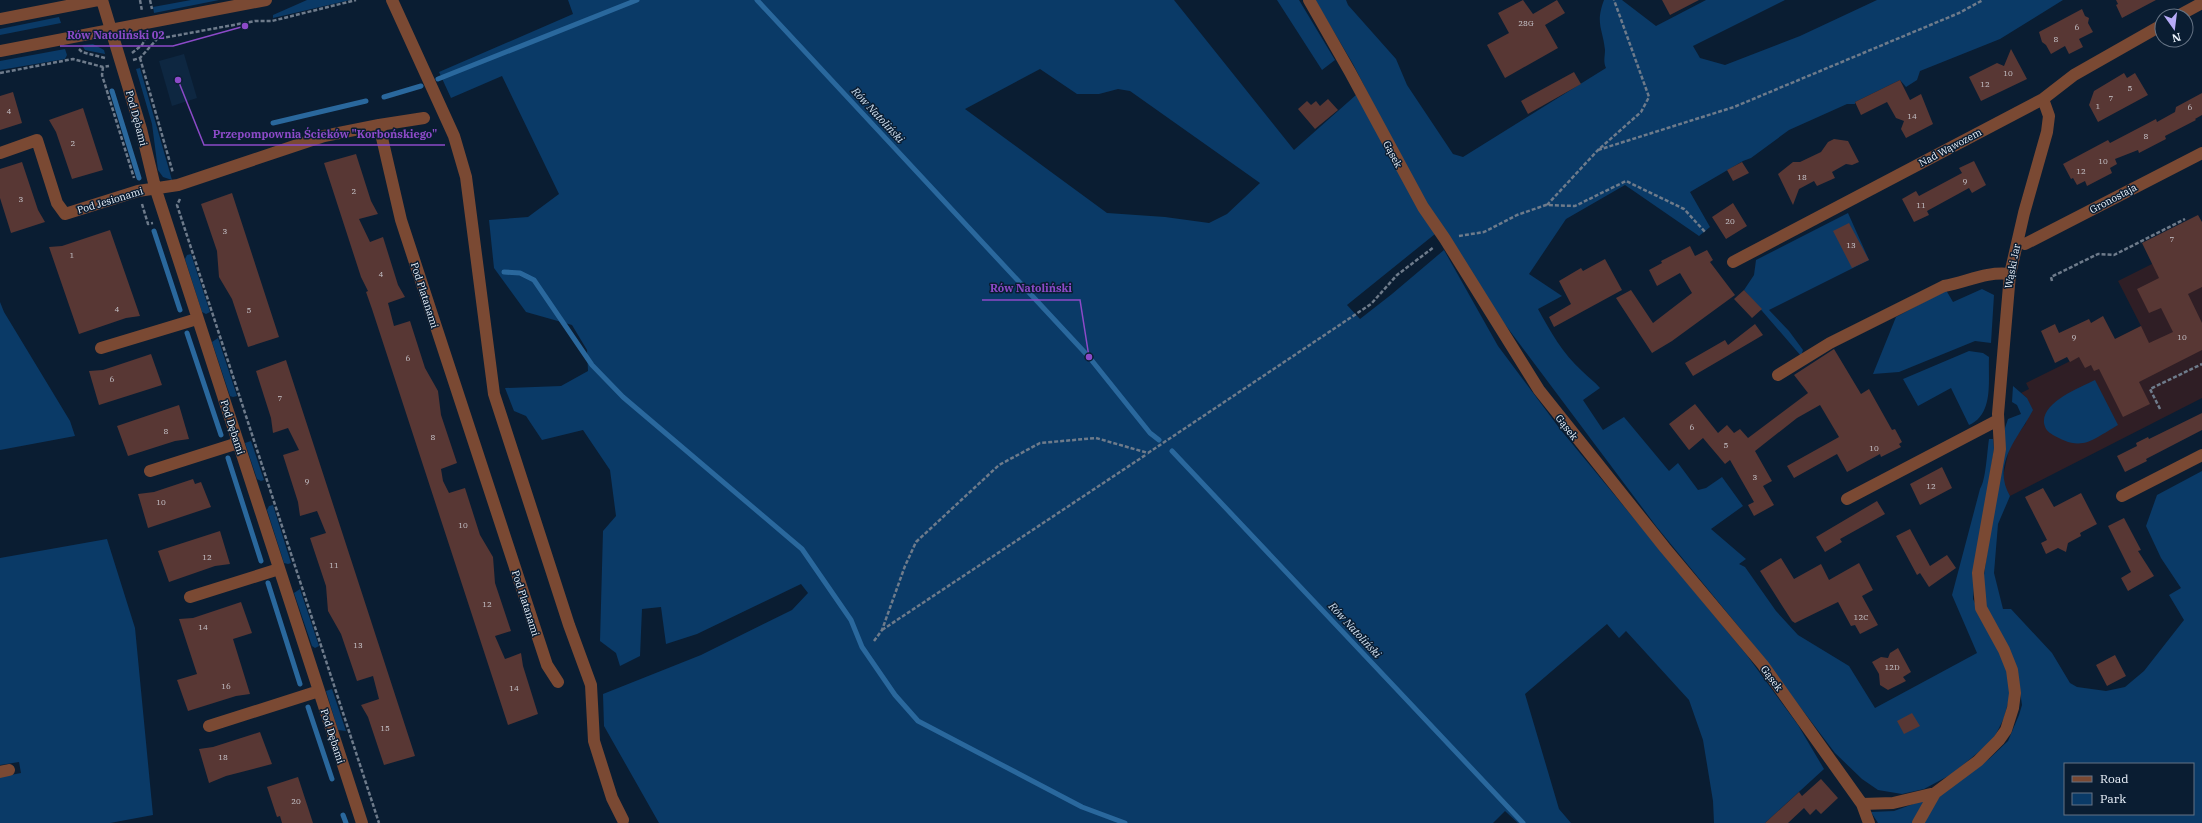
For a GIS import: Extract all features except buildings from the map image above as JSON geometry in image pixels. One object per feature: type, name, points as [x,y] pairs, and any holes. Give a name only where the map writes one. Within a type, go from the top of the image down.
[{"type":"street","points":[[0,19],[98,0]]},
{"type":"street","name":"Pod Dębami","points":[[102,0],[155,187],[362,823]]},
{"type":"street","points":[[0,51],[266,0]]},
{"type":"street","points":[[392,0],[454,136],[466,177],[494,394],[590,685],[594,741],[612,798],[623,820]]},
{"type":"street","name":"Gąsek","points":[[1309,0],[1350,72],[1408,182],[1539,390],[1665,548],[1763,665],[1801,716],[1862,804],[1869,823]]},
{"type":"street","points":[[2193,8],[2202,3]]},
{"type":"street","name":"Nad Wąwozem","points":[[1733,262],[2043,99],[2074,75],[2154,30]]},
{"type":"street","name":"Wąski Jar","points":[[1935,793],[1991,750],[2006,730],[2013,708],[2015,693],[2012,670],[2004,650],[1981,608],[1978,590],[1978,573],[2000,448],[1998,420],[2010,274],[2024,213],[2048,132],[2049,116],[2043,99]]},
{"type":"street","points":[[155,187],[178,185],[324,136],[424,118]]},
{"type":"street","name":"Pod Platanami","points":[[379,125],[400,220],[547,665],[558,682]]},
{"type":"street","name":"Pod Jesionami","points":[[0,153],[37,140],[58,203],[65,214],[155,187]]},
{"type":"street","name":"Gronostaja","points":[[2025,244],[2202,153]]},
{"type":"street","points":[[1778,375],[1830,343],[1944,286],[1955,284],[1977,276],[2000,273],[2010,274]]},
{"type":"street","points":[[101,348],[197,319]]},
{"type":"street","points":[[1847,499],[1998,420]]},
{"type":"street","points":[[150,471],[238,443]]},
{"type":"street","points":[[2122,496],[2202,455]]},
{"type":"street","points":[[190,597],[279,570]]},
{"type":"street","points":[[209,726],[319,691]]},
{"type":"street","points":[[1862,804],[1893,803],[1935,793]]},
{"type":"street","points":[[1918,823],[1935,793]]},
{"type":"path","points":[[0,73],[73,59],[103,67],[140,58],[158,39],[255,21],[272,21],[356,0]]},
{"type":"path","points":[[1546,205],[1598,150],[1640,112],[1649,97],[1614,0]]},
{"type":"path","points":[[1598,150],[1734,107],[1959,13],[1983,0]]},
{"type":"path","points":[[140,58],[176,179]]},
{"type":"path","points":[[103,67],[102,75],[135,184]]},
{"type":"path","points":[[882,630],[1371,304],[1397,275],[1445,239],[1484,232],[1517,215],[1546,205],[1575,206],[1626,181],[1684,209],[1706,233]]},
{"type":"path","points":[[181,196],[177,205],[379,823]]},
{"type":"path","points":[[142,203],[148,224],[157,221]]},
{"type":"path","points":[[2052,281],[2051,277],[2098,254],[2114,255],[2185,219]]},
{"type":"path","points":[[2160,409],[2150,389],[2202,364]]},
{"type":"path","points":[[874,641],[882,630],[905,566],[916,542],[999,465],[1040,443],[1096,438],[1148,453]]},
{"type":"shaded area","points":[[184,54],[197,98],[172,106],[159,61]]},
{"type":"shaded area","points":[[2202,239],[2202,398],[2010,496],[2004,486],[2004,472],[2010,445],[2026,423],[2027,398],[2021,393],[2029,389],[2026,383],[2141,326],[2118,281]]},
{"type":"green space","points":[[191,0],[219,0],[154,13],[153,7]]},
{"type":"green space","points":[[307,0],[350,0],[273,18],[273,15]]},
{"type":"green space","points":[[568,0],[1174,0],[1294,150],[1356,95],[1435,234],[1347,305],[1360,319],[1444,250],[1498,346],[1560,429],[1746,654],[1798,725],[1824,769],[1765,823],[1714,823],[1713,801],[1703,740],[1689,700],[1626,631],[1619,638],[1607,624],[1525,694],[1559,809],[1571,823],[1518,823],[1505,811],[1493,823],[659,823],[604,726],[603,694],[701,655],[792,610],[808,593],[801,584],[697,634],[666,644],[661,607],[642,609],[640,656],[620,666],[616,653],[600,641],[603,531],[616,516],[610,470],[583,430],[542,440],[526,416],[514,411],[505,388],[561,386],[588,371],[587,350],[572,325],[526,312],[494,268],[489,220],[528,217],[559,194],[502,76],[451,98],[439,72],[573,14]],"holes":[[[1040,69],[1077,94],[1099,94],[1118,89],[1130,91],[1260,183],[1227,214],[1209,223],[1165,217],[1107,213],[965,109]]]},
{"type":"green space","points":[[1277,0],[1299,0],[1335,60],[1322,70]]},
{"type":"green space","points":[[1315,0],[1346,0],[1348,5],[1396,59],[1407,85],[1453,154],[1463,157],[1606,68],[1604,61],[1604,43],[1600,26],[1601,8],[1604,0],[1622,0],[1656,26],[1706,0],[1785,0],[1693,46],[1700,58],[1725,65],[1800,36],[1877,0],[2063,0],[2000,39],[1920,71],[1917,80],[1906,87],[1900,80],[1855,102],[1855,104],[1847,104],[1789,130],[1751,158],[1743,161],[1690,192],[1710,227],[1699,236],[1625,185],[1566,219],[1529,274],[1562,296],[1538,309],[1563,350],[1600,388],[1583,400],[1603,430],[1624,417],[1669,471],[1678,463],[1698,490],[1706,488],[1722,477],[1743,506],[1711,529],[1746,559],[1739,564],[1745,567],[1776,611],[1798,635],[1849,666],[1875,708],[1977,653],[1952,595],[1984,479],[1989,439],[1993,439],[1994,449],[1975,572],[1973,599],[2010,675],[2009,699],[2004,718],[1993,740],[1952,774],[1924,789],[1902,794],[1878,790],[1862,779],[1835,753],[1748,638],[1656,526],[1483,295],[1417,189],[1353,64]]},
{"type":"green space","points":[[59,17],[61,23],[0,35],[0,29]]},
{"type":"green space","points":[[93,44],[104,50],[105,54],[85,50],[82,45]]},
{"type":"green space","points":[[65,49],[67,55],[65,59],[0,70],[0,61]]},
{"type":"green space","points":[[140,68],[172,180],[163,177],[158,170],[152,124],[136,69]]},
{"type":"green space","points":[[1848,213],[1869,260],[1769,310],[1789,331],[1803,350],[1801,356],[1744,290],[1754,275],[1756,260]]},
{"type":"green space","points":[[191,254],[210,312],[206,314],[202,312],[185,259],[187,255]]},
{"type":"green space","points":[[1982,289],[1994,295],[1991,343],[1975,341],[1899,372],[1873,374],[1896,317],[1946,290],[1953,302]]},
{"type":"green space","points":[[0,302],[4,312],[70,421],[75,436],[0,450]]},
{"type":"green space","points":[[218,338],[237,396],[230,396],[212,342]]},
{"type":"green space","points":[[1969,351],[1983,353],[1989,357],[1988,396],[1983,413],[1977,420],[1969,425],[1951,388],[1918,406],[1903,379]]},
{"type":"green space","points":[[2095,380],[2118,425],[2087,442],[2079,443],[2071,443],[2053,435],[2048,431],[2044,423],[2045,415],[2055,402]]},
{"type":"green space","points":[[2013,386],[2027,398],[2033,410],[2009,451],[2005,462],[2005,484],[2010,496],[1998,524],[1994,573],[2003,609],[2011,609],[2052,653],[2070,683],[2077,687],[2106,691],[2125,687],[2144,671],[2184,620],[2169,595],[2181,588],[2161,558],[2146,526],[2157,495],[2202,471],[2202,823],[1922,823],[1941,794],[1989,759],[2008,741],[2022,705],[2019,685],[1984,602],[1982,589],[2005,428],[2008,419],[2021,414],[2017,405],[2012,402]]},
{"type":"green space","points":[[251,441],[264,480],[261,481],[257,479],[245,443]]},
{"type":"green space","points":[[273,505],[291,563],[288,564],[284,563],[267,510],[269,506]]},
{"type":"green space","points":[[107,539],[135,628],[153,815],[110,823],[0,823],[0,777],[21,773],[19,762],[0,765],[0,558]]},
{"type":"green space","points":[[300,589],[319,646],[315,648],[312,646],[294,593]]},
{"type":"green space","points":[[332,689],[346,731],[338,730],[326,691]]},
{"type":"green space","points":[[1927,799],[1915,823],[1878,823],[1871,812],[1894,811]]},
{"type":"waterway","points":[[438,79],[637,0]]},
{"type":"waterway","name":"Rów Natoliński","points":[[757,0],[1089,357],[1150,433],[1159,440]]},
{"type":"waterway","points":[[384,97],[421,86]]},
{"type":"waterway","points":[[112,91],[139,178]]},
{"type":"waterway","points":[[273,123],[366,101]]},
{"type":"waterway","points":[[154,231],[180,310]]},
{"type":"waterway","points":[[504,272],[520,273],[534,280],[592,365],[623,397],[802,549],[851,620],[862,647],[895,695],[918,721],[1082,807],[1125,823]]},
{"type":"waterway","points":[[187,333],[221,435]]},
{"type":"waterway","name":"Rów Natoliński","points":[[1172,451],[1523,823]]},
{"type":"waterway","points":[[228,458],[261,561]]},
{"type":"waterway","points":[[268,583],[300,684]]},
{"type":"waterway","points":[[308,707],[332,779]]},
{"type":"waterway","points":[[343,815],[346,823]]},
{"type":"place","name":"Rów Natoliński 02","points":[[245,26]]},
{"type":"place","name":"Przepompownia Ścieków \"Korbońskiego\"","points":[[178,80]]},
{"type":"place","name":"Rów Natoliński","points":[[1089,357]]}]
